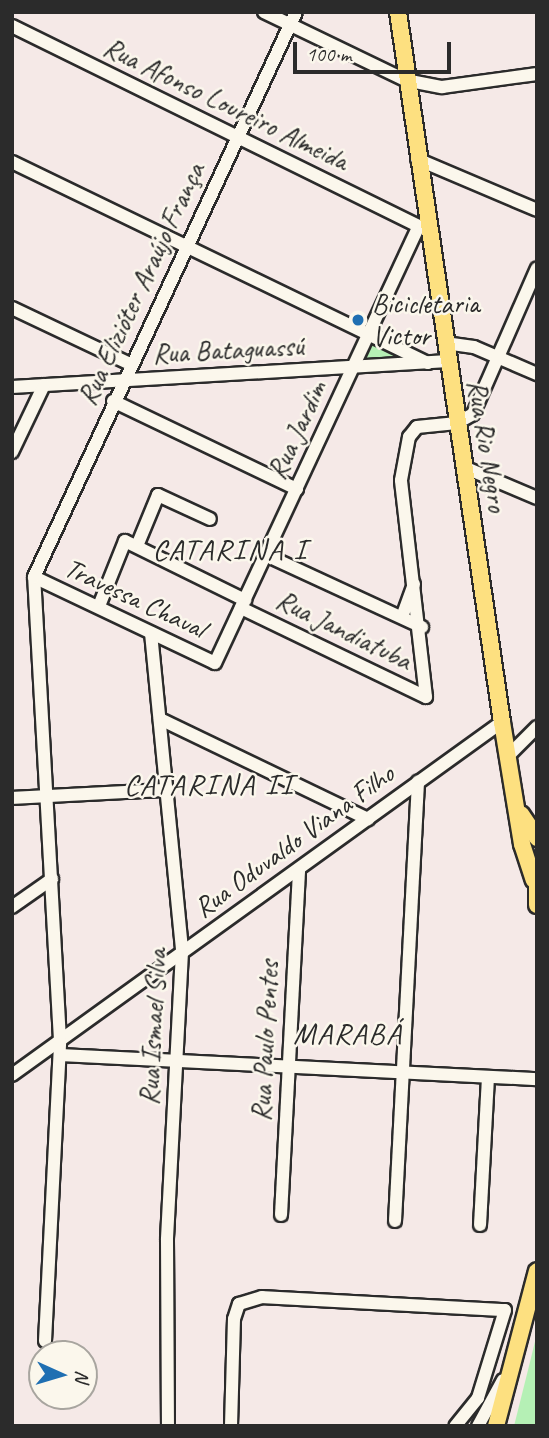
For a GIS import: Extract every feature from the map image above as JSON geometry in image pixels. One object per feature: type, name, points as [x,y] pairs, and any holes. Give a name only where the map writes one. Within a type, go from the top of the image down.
[{"type":"main road","name":"Rua Rio Negro","points":[[398,12],[423,225],[445,343],[502,722],[516,803],[535,878],[536,906]]},
{"type":"main road","name":"Rua Rio Negro","points":[[516,803],[537,838]]},
{"type":"main road","points":[[496,1426],[537,1271]]},
{"type":"main road","points":[[506,1426],[537,1310]]},
{"type":"street","points":[[264,12],[405,80],[442,88],[537,74]]},
{"type":"street","name":"Rua Elizióter Araújo França","points":[[34,577],[122,381],[296,12]]},
{"type":"street","name":"Rua Afonso Loureiro Almeida","points":[[12,26],[423,225]]},
{"type":"street","points":[[417,159],[537,210]]},
{"type":"street","points":[[12,162],[428,363]]},
{"type":"street","name":"Rua Jardim","points":[[215,663],[423,225]]},
{"type":"street","points":[[422,627],[401,480],[409,437],[417,427],[457,424],[474,414],[537,268]]},
{"type":"street","points":[[12,308],[130,364]]},
{"type":"street","points":[[445,343],[499,358],[537,374]]},
{"type":"street","name":"Rua Bataguassú","points":[[12,387],[447,361]]},
{"type":"street","points":[[12,452],[44,386]]},
{"type":"street","points":[[113,401],[296,489]]},
{"type":"street","points":[[464,467],[537,498]]},
{"type":"street","points":[[137,546],[158,495],[210,519]]},
{"type":"street","name":"Rua Jandiatuba","points":[[99,606],[125,541],[426,696],[422,627]]},
{"type":"street","points":[[266,555],[422,627]]},
{"type":"street","points":[[34,577],[51,798],[60,1040],[45,1340]]},
{"type":"street","name":"Travessa Chaval","points":[[34,577],[215,663]]},
{"type":"street","points":[[402,617],[416,580]]},
{"type":"street","name":"Rua Ismael Silva","points":[[151,633],[182,952],[167,1240],[168,1426]]},
{"type":"street","points":[[160,719],[368,818]]},
{"type":"street","name":"Rua Oduvaldo Viana Filho","points":[[12,1075],[502,722]]},
{"type":"street","points":[[508,756],[537,727]]},
{"type":"street","points":[[395,1221],[418,782]]},
{"type":"street","points":[[12,799],[167,790]]},
{"type":"street","name":"Rua Paulo Pentes","points":[[281,1215],[299,869]]},
{"type":"street","points":[[12,907],[52,879]]},
{"type":"street","points":[[60,1055],[537,1079]]},
{"type":"street","points":[[480,1225],[488,1077]]},
{"type":"street","points":[[231,1426],[234,1319],[239,1304],[262,1297],[505,1310],[478,1398],[455,1426]]},
{"type":"street","points":[[478,1426],[512,1364]]},
{"type":"green space","points":[[372,338],[418,361],[360,364]]},
{"type":"green space","points":[[537,1333],[537,1426],[514,1426],[531,1358]]},
{"type":"place","name":"Bicicletaria Victor","points":[[358,320]]},
{"type":"district","name":"CATARINA I","points":[[230,549]]},
{"type":"district","name":"CATARINA II","points":[[209,784]]},
{"type":"district","name":"MARABÁ","points":[[348,1033]]}]
